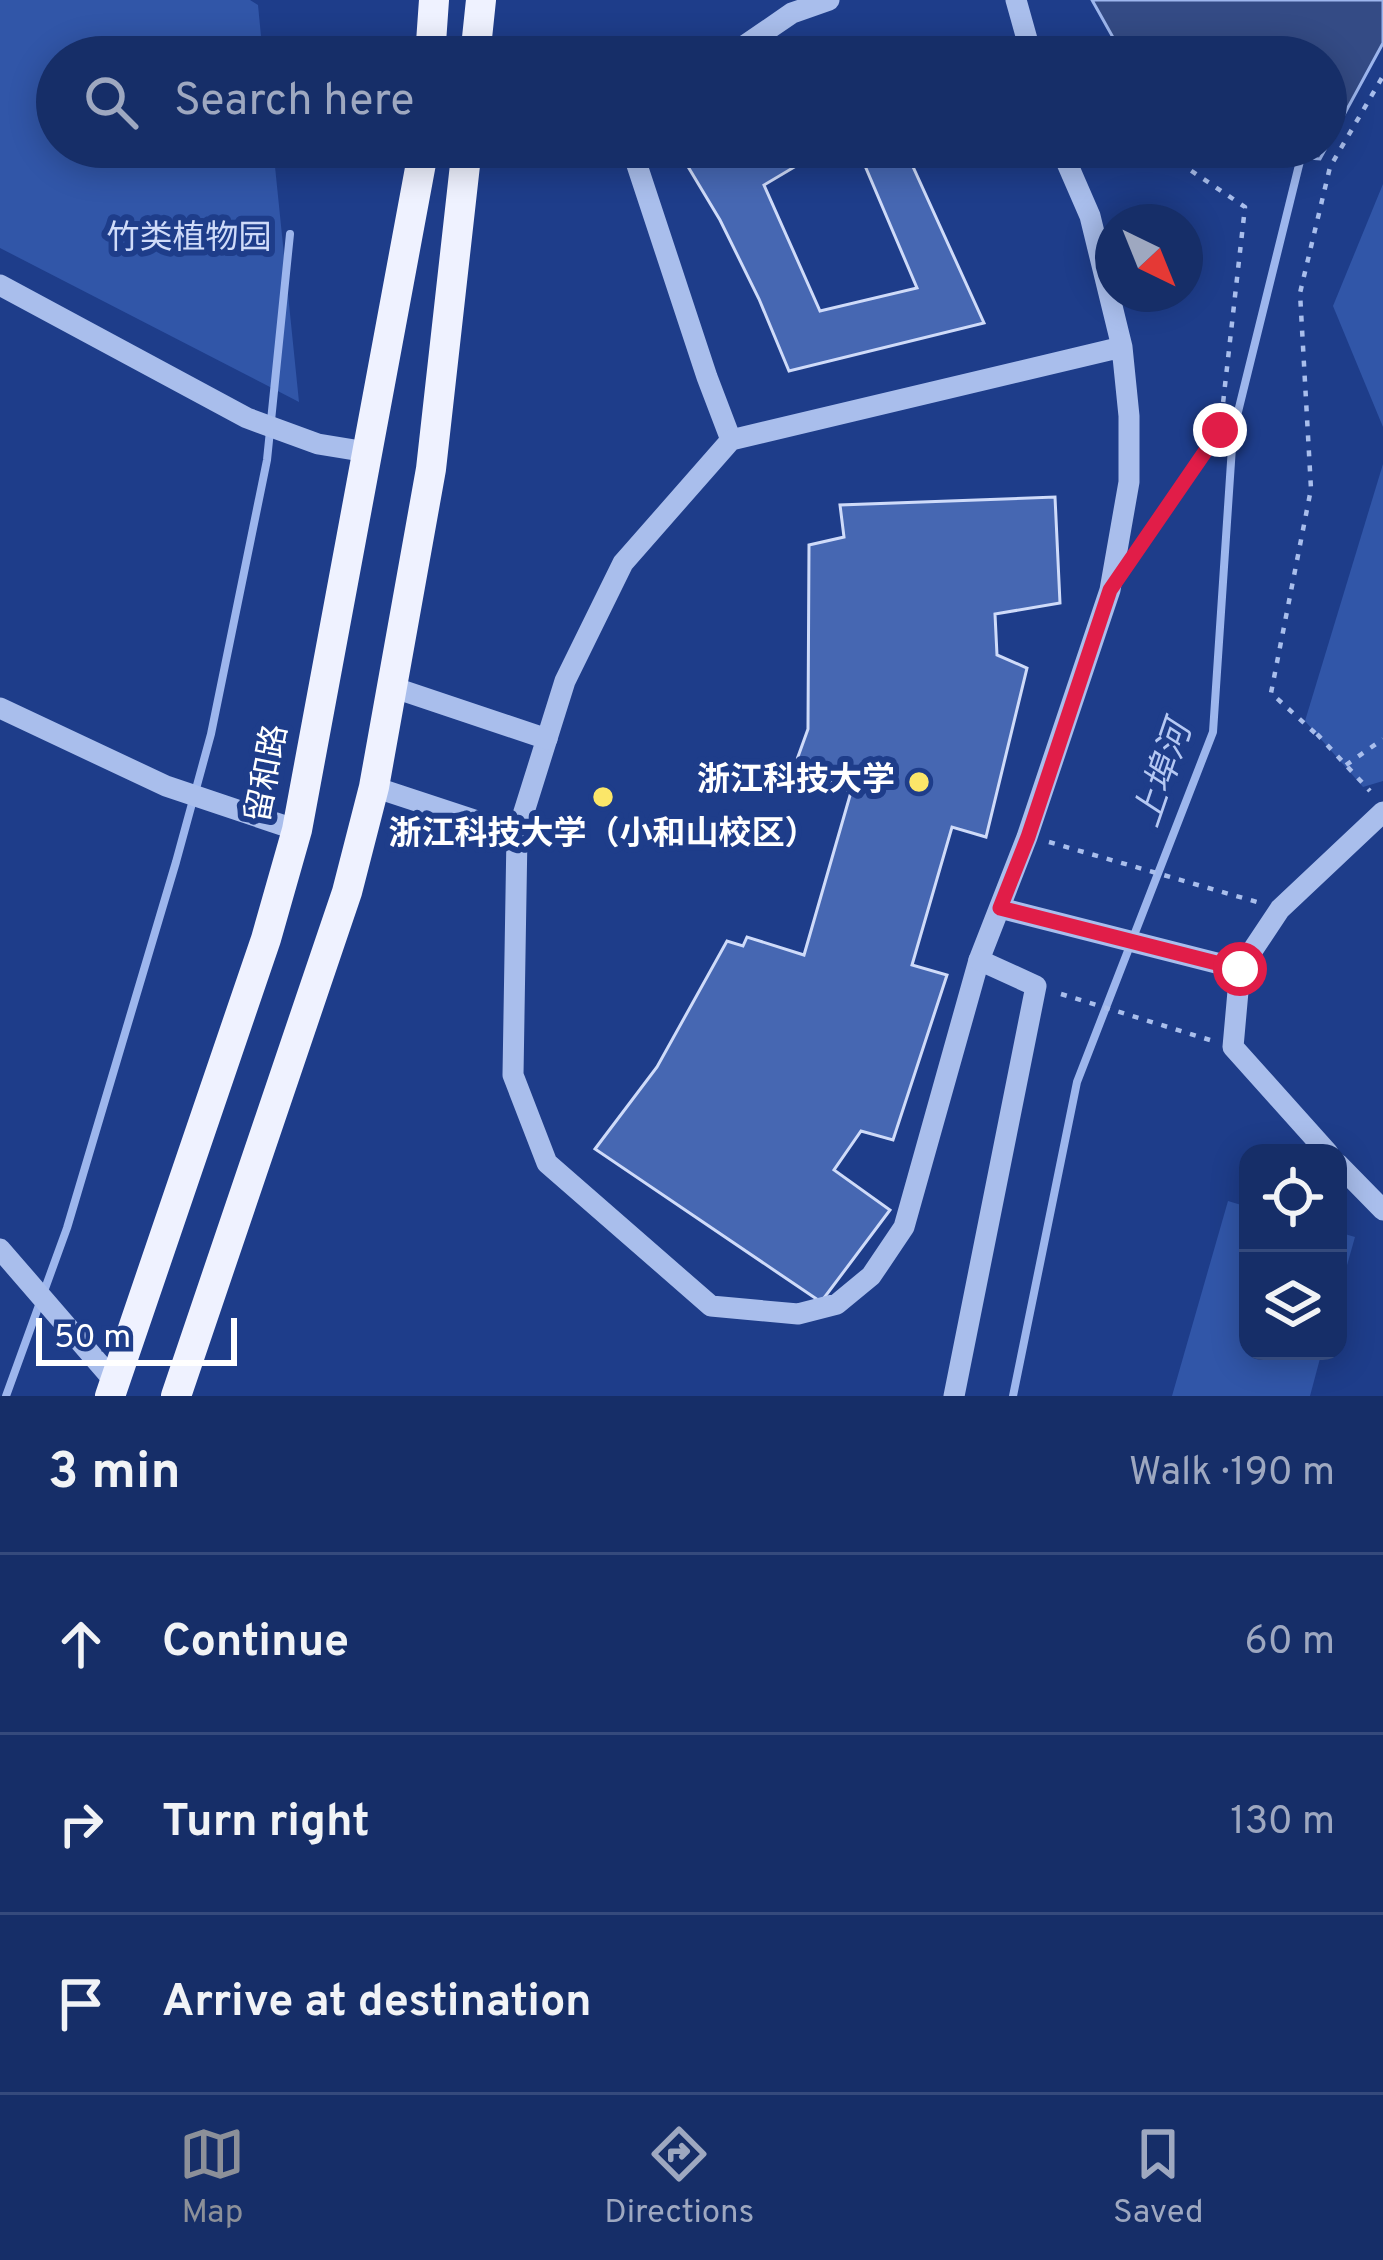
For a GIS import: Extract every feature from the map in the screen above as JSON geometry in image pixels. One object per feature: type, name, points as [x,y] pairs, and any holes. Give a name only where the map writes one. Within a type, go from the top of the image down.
[{"type":"main road","points":[[478,36],[481,0]]},
{"type":"main road","points":[[431,36],[432,1]]},
{"type":"main road","name":"留和路","points":[[113,1389],[266,939],[296,830],[420,168]]},
{"type":"main road","points":[[176,1396],[347,892],[374,787],[431,469],[465,168]]},
{"type":"street","points":[[759,36],[792,13],[829,0]]},
{"type":"street","points":[[1016,0],[1026,36]]},
{"type":"street","points":[[638,168],[731,440]]},
{"type":"street","points":[[1069,168],[1090,216],[1122,347],[1129,416],[1129,482],[1110,590],[1028,837],[979,960],[904,1227],[871,1276],[837,1304],[798,1314],[711,1306],[547,1162],[513,1075],[517,834],[566,681],[623,563],[731,440],[1122,347]]},
{"type":"street","points":[[0,285],[247,418],[318,444],[367,452]]},
{"type":"street","points":[[392,687],[547,739]]},
{"type":"street","points":[[0,707],[194,796],[296,830]]},
{"type":"street","points":[[374,787],[517,834]]},
{"type":"street","points":[[1320,1144],[1233,1047],[1240,969],[1280,909],[1377,802]]},
{"type":"street","points":[[1000,908],[1240,969]]},
{"type":"street","points":[[954,1396],[1036,986],[979,960]]},
{"type":"street","points":[[1347,1172],[1383,1210]]},
{"type":"street","points":[[0,1249],[113,1389]]},
{"type":"path","points":[[1347,138],[1383,76]]},
{"type":"path","points":[[1110,590],[1220,430],[1245,207],[1187,168]]},
{"type":"path","points":[[1330,168],[1300,293],[1311,489],[1270,692],[1304,721],[1377,802]]},
{"type":"path","points":[[1304,721],[1315,733]]},
{"type":"path","points":[[1346,765],[1383,739]]},
{"type":"path","points":[[1028,837],[1280,909]]},
{"type":"path","points":[[1036,986],[1233,1047]]},
{"type":"green space","name":"竹类植物园","points":[[0,0],[250,0],[258,5],[261,36],[36,36],[36,168],[275,168],[299,402],[0,248]]},
{"type":"green space","points":[[1383,184],[1383,427],[1333,306]]},
{"type":"green space","points":[[1383,464],[1383,781],[1363,787],[1305,721]]},
{"type":"green space","points":[[1228,1201],[1239,1204],[1239,1360],[1320,1360],[1310,1396],[1172,1396]]},
{"type":"green space","points":[[1347,1235],[1355,1237],[1347,1265]]},
{"type":"shaded area","points":[[1092,0],[1383,0],[1383,43],[1347,109],[1347,36],[1112,36]]},
{"type":"building","points":[[689,168],[793,168],[764,185],[820,311],[917,288],[866,168],[914,168],[984,323],[789,371],[720,220]]},
{"type":"building","points":[[1055,497],[1060,603],[995,614],[997,655],[1027,668],[986,837],[952,827],[912,965],[947,975],[893,1140],[861,1131],[834,1170],[890,1210],[821,1302],[595,1149],[657,1067],[727,941],[743,946],[747,937],[804,955],[851,792],[795,765],[808,729],[809,545],[844,537],[840,505]]},
{"type":"waterway","name":"上埠河","points":[[1013,1396],[1077,1082],[1213,732],[1233,432],[1298,168]]},
{"type":"waterway","points":[[6,1396],[67,1228],[211,734],[267,460],[290,234]]},
{"type":"place","name":"浙江科技大学","points":[[919,782]]},
{"type":"place","name":"浙江科技大学（小和山校区）","points":[[603,797]]},
{"type":"route","points":[[1220,430],[1110,590],[1000,908],[1240,969]]}]
